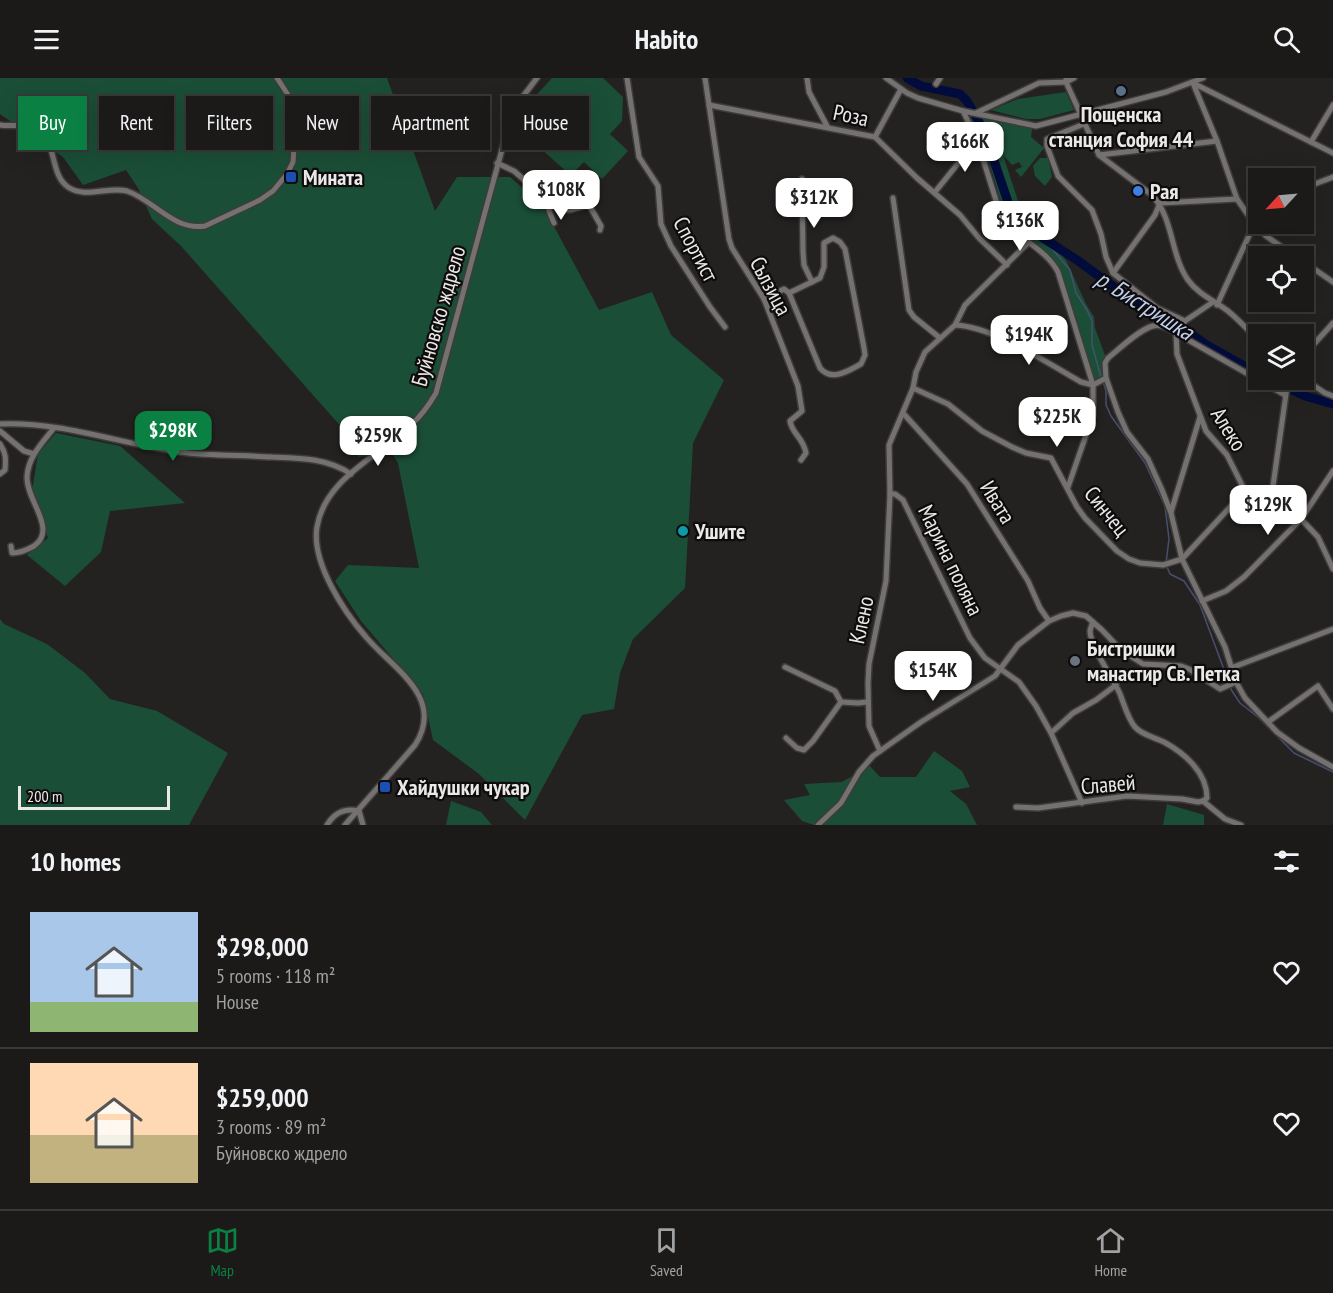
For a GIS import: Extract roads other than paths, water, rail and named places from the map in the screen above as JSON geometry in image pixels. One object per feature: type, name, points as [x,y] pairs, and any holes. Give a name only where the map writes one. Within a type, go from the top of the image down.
[{"type":"street","points":[[0,126],[36,128],[48,141],[54,154],[58,174],[64,184],[72,190],[126,191],[180,223],[196,228],[260,200],[273,191],[293,162],[296,118],[294,104],[277,78]]},
{"type":"street","name":"Буйновско ждрело","points":[[345,825],[415,746],[422,732],[424,721],[422,705],[416,689],[357,626],[343,606],[320,560],[316,544],[317,526],[334,490],[409,427],[425,411],[436,393],[510,120],[521,99],[537,78]]},
{"type":"street","name":"Спортист","points":[[627,78],[639,157],[658,186],[661,224],[671,246],[725,327]]},
{"type":"street","name":"Сълзица","points":[[705,78],[732,248],[764,299],[798,386],[802,411],[790,421],[791,427],[804,442],[806,453],[801,460]]},
{"type":"street","points":[[807,78],[809,92],[827,126]]},
{"type":"street","points":[[886,78],[918,98],[964,111],[1035,126],[1166,92],[1203,78]]},
{"type":"street","points":[[936,84],[940,78]]},
{"type":"street","points":[[976,113],[1038,81],[1074,78]]},
{"type":"street","points":[[1066,80],[1099,154],[1160,203],[1189,281],[1248,331]]},
{"type":"street","points":[[1193,83],[1217,141],[1237,200],[1248,214]]},
{"type":"street","points":[[1193,83],[1333,153]]},
{"type":"street","points":[[875,137],[901,89]]},
{"type":"street","name":"Роза","points":[[709,105],[875,137],[917,178],[960,215],[979,238],[1007,265]]},
{"type":"street","points":[[1311,142],[1333,105]]},
{"type":"street","points":[[964,111],[977,140],[1000,213],[1012,230],[1054,264],[1058,272],[1094,384],[1093,415],[1068,487]]},
{"type":"street","points":[[1084,124],[1047,139],[1047,146],[1058,176],[1092,210],[1113,273],[1157,308],[1183,323]]},
{"type":"street","points":[[935,192],[977,140]]},
{"type":"street","points":[[1099,154],[1217,141]]},
{"type":"street","points":[[497,163],[513,171],[549,204],[558,209],[565,210],[589,205],[601,226],[600,230]]},
{"type":"street","points":[[1314,184],[1330,178],[1333,185]]},
{"type":"street","points":[[802,179],[804,258],[812,282]]},
{"type":"street","points":[[893,198],[909,310],[914,317],[940,338]]},
{"type":"street","points":[[1160,203],[1237,200]]},
{"type":"street","points":[[1113,273],[1155,215],[1160,203]]},
{"type":"street","points":[[549,204],[554,223]]},
{"type":"street","points":[[1176,333],[1183,323],[1215,303],[1250,234]]},
{"type":"street","points":[[1263,234],[1280,246]]},
{"type":"street","points":[[764,299],[784,289],[789,293],[820,368],[825,374],[833,376],[861,364],[865,355],[864,348],[845,249],[840,242],[833,238],[824,243],[823,273],[812,282],[789,293]]},
{"type":"street","name":"Марина поляна","points":[[1028,243],[965,305],[955,325],[925,352],[916,372],[913,388],[889,445],[890,494],[895,494],[903,500],[970,638],[985,658],[1019,682],[1036,706],[1051,733],[1082,803]]},
{"type":"street","points":[[1314,269],[1333,282]]},
{"type":"street","points":[[1314,344],[1333,323]]},
{"type":"street","points":[[955,325],[966,326],[1012,343],[1081,382],[1094,384],[1105,379]]},
{"type":"street","points":[[1285,394],[1163,326],[1154,325],[1146,329],[1108,358],[1105,363],[1105,379],[1122,422],[1148,459],[1171,513],[1182,559],[1225,647],[1236,682],[1245,698],[1277,732],[1299,748],[1333,767]]},
{"type":"street","name":"Алеко","points":[[1176,333],[1177,354],[1206,431],[1227,455],[1245,490]]},
{"type":"street","points":[[1314,386],[1333,396]]},
{"type":"street","name":"Синчец","points":[[913,388],[948,404],[982,431],[1012,447],[1026,453],[1051,458],[1085,518],[1117,551],[1129,559],[1140,563],[1163,565],[1182,559]]},
{"type":"street","points":[[1271,500],[1286,390]]},
{"type":"street","name":"Ивата","points":[[903,413],[967,484],[1028,581],[1040,608],[1049,621]]},
{"type":"street","points":[[1171,513],[1200,416]]},
{"type":"street","points":[[0,424],[54,428],[181,452],[312,459],[341,468],[351,474]]},
{"type":"street","points":[[11,546],[12,553],[28,549],[41,540],[44,532],[43,522],[32,501],[27,483],[29,465],[34,454],[54,428]]},
{"type":"street","points":[[0,431],[24,451],[34,454]]},
{"type":"street","points":[[0,444],[6,459],[5,470],[0,474]]},
{"type":"street","points":[[1202,602],[1226,591],[1244,577],[1301,519],[1333,471]]},
{"type":"street","points":[[1182,559],[1245,490],[1283,503],[1301,519],[1318,537],[1333,570]]},
{"type":"street","name":"Клено","points":[[880,751],[869,726],[867,702],[869,663],[886,581],[890,494]]},
{"type":"street","points":[[818,825],[841,803],[863,766],[921,722],[986,683],[1001,669],[1012,651],[1049,621],[1073,613],[1086,616],[1121,650],[1143,664],[1181,666],[1220,689],[1236,682]]},
{"type":"street","points":[[1093,622],[1090,630],[1092,640],[1116,685],[1134,726],[1141,732],[1163,741],[1186,755],[1195,766],[1207,792],[1207,798],[1203,801],[1225,819],[1241,825]]},
{"type":"street","points":[[1231,668],[1333,629]]},
{"type":"street","points":[[784,667],[835,691],[841,702]]},
{"type":"street","points":[[1051,733],[1073,713],[1116,685]]},
{"type":"street","points":[[1268,722],[1318,686],[1333,709]]},
{"type":"street","points":[[841,702],[867,702]]},
{"type":"street","points":[[786,738],[800,750],[806,749],[841,702]]},
{"type":"street","name":"Славей","points":[[1016,807],[1038,808],[1127,796],[1203,801]]},
{"type":"street","points":[[327,825],[334,816],[348,809],[359,811],[363,825]]},
{"type":"waterway","name":"р. Бистришка","points":[[907,78],[921,86],[960,94],[967,101],[984,131],[1011,211],[1043,238],[1122,293],[1169,318],[1205,344],[1248,368]]},
{"type":"waterway","points":[[1043,238],[1070,270],[1076,293],[1092,321],[1092,345],[1101,377]]},
{"type":"waterway","points":[[1103,381],[1106,405],[1111,416],[1145,463],[1165,506],[1169,539],[1166,563]]},
{"type":"waterway","name":"р. Бистришка","points":[[1292,390],[1333,404]]},
{"type":"waterway","points":[[1167,567],[1170,574],[1184,581],[1200,605],[1232,691],[1240,703],[1259,718],[1294,753],[1333,772]]},
{"type":"place","name":"Пощенска станция София 44","points":[[1121,91]]},
{"type":"place","name":"Мината","points":[[291,177]]},
{"type":"place","name":"Рая","points":[[1138,191]]},
{"type":"place","name":"Ушите","points":[[683,531]]},
{"type":"place","name":"Бистришки манастир Св. Петка","points":[[1075,661]]},
{"type":"place","name":"Хайдушки чукар","points":[[385,787]]}]
